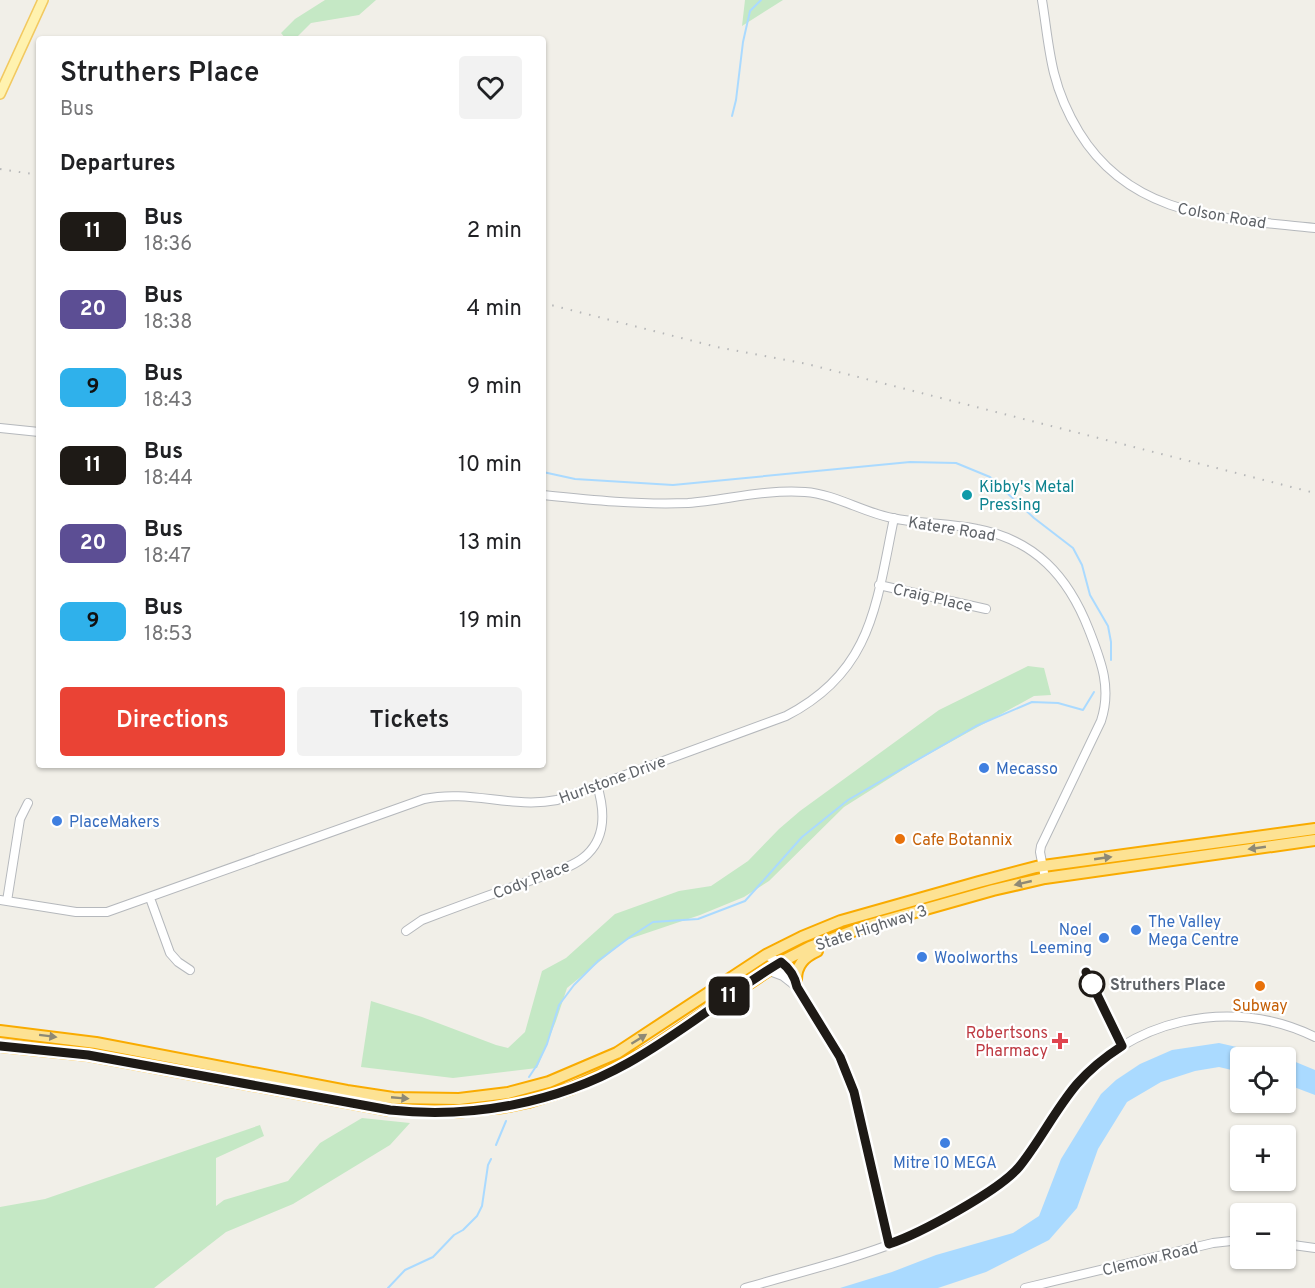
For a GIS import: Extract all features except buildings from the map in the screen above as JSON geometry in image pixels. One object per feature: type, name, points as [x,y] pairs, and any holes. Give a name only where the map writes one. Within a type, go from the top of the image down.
[{"type":"highway","name":"State Highway 3","points":[[0,1031],[96,1043],[367,1094],[417,1100],[459,1099],[528,1089],[617,1053],[766,955],[816,930],[874,910],[1042,867],[1315,829]]},
{"type":"highway","name":"State Highway 3","points":[[0,1046],[105,1058],[390,1110],[432,1113],[478,1110],[546,1097],[611,1071],[679,1031],[767,970],[810,947],[859,928],[993,890],[1045,878],[1315,840]]},
{"type":"highway","points":[[1201,844],[1203,856]]},
{"type":"highway","points":[[796,984],[798,968],[804,958],[841,941],[859,928]]},
{"type":"main road","points":[[0,94],[43,0]]},
{"type":"street","name":"Colson Road","points":[[1042,0],[1054,72],[1061,94],[1087,145],[1116,176],[1154,200],[1188,211],[1225,218],[1315,228]]},
{"type":"street","points":[[0,428],[36,432]]},
{"type":"street","name":"Katere Road","points":[[546,495],[643,504],[808,492],[894,518],[997,534],[1028,548],[1041,557],[1062,579],[1086,621],[1106,679],[1105,705],[1098,728],[1041,846],[1045,878]]},
{"type":"street","name":"Hurlstone Drive","points":[[4,900],[76,912],[107,912],[424,799],[448,795],[527,803],[557,800],[765,724],[807,705],[839,677],[854,659],[867,630],[894,518]]},
{"type":"street","name":"Craig Place","points":[[879,585],[986,609]]},
{"type":"street","name":"Cody Place","points":[[406,931],[422,920],[558,870],[584,858],[595,843],[602,827],[603,808],[597,785]]},
{"type":"street","points":[[4,900],[20,819],[28,803]]},
{"type":"street","points":[[150,898],[170,953],[190,970]]},
{"type":"street","points":[[766,955],[786,966],[840,1057],[854,1092],[889,1244]]},
{"type":"street","points":[[767,970],[796,984]]},
{"type":"street","points":[[1086,972],[1122,1046]]},
{"type":"street","points":[[745,1288],[889,1244],[917,1233],[976,1199],[1012,1174],[1077,1083],[1103,1059],[1139,1036],[1172,1024],[1220,1016],[1270,1021],[1315,1037]]},
{"type":"street","name":"Clemow Road","points":[[1025,1288],[1213,1243],[1230,1241]]},
{"type":"street","points":[[1296,1245],[1315,1248]]},
{"type":"green space","points":[[325,0],[376,0],[359,15],[311,23],[298,36],[284,36],[281,33],[295,19]]},
{"type":"green space","points":[[745,0],[783,0],[742,26]]},
{"type":"green space","points":[[1028,666],[1044,668],[1051,695],[1034,696],[920,759],[844,807],[769,881],[744,897],[700,915],[626,940],[567,988],[537,1068],[453,1078],[361,1067],[371,1001],[508,1048],[525,1032],[542,971],[566,958],[615,914],[679,891],[711,886],[748,861],[800,811],[939,710]]},
{"type":"green space","points":[[362,1118],[410,1123],[390,1145],[293,1204],[226,1232],[154,1288],[0,1288],[0,1207],[45,1199],[260,1125],[264,1136],[216,1158],[216,1206],[224,1200],[288,1181],[320,1143]]},
{"type":"water","points":[[1219,1043],[1237,1047],[1230,1047],[1230,1070],[1219,1067],[1195,1071],[1161,1082],[1127,1102],[1098,1149],[1077,1208],[1049,1240],[986,1272],[938,1288],[840,1288],[936,1255],[1013,1233],[1039,1216],[1061,1159],[1101,1094],[1116,1080],[1140,1064],[1172,1050]]},
{"type":"water","points":[[1296,1062],[1315,1070],[1315,1095],[1296,1088]]},
{"type":"waterway","points":[[732,116],[750,11],[761,0]]},
{"type":"waterway","points":[[546,473],[575,479],[673,485],[910,462],[956,463],[990,477],[1034,518],[1073,548],[1082,565],[1090,595],[1108,626],[1111,660]]},
{"type":"waterway","points":[[529,1077],[547,1044],[559,1005],[574,985],[598,961],[630,937],[653,922],[698,919],[745,901],[802,837],[848,800],[976,726],[1032,702],[1058,703],[1083,710],[1094,692]]},
{"type":"waterway","points":[[496,1145],[506,1121]]},
{"type":"waterway","points":[[388,1288],[405,1270],[433,1257],[477,1216],[482,1206],[488,1165],[491,1159]]},
{"type":"railway","points":[[0,169],[36,175]]},
{"type":"railway","points":[[546,304],[717,347],[807,364],[1315,493]]},
{"type":"bus line","name":"11","points":[[0,1046],[88,1055],[390,1110],[432,1113],[478,1110],[528,1102],[594,1080],[649,1050],[781,962],[796,980],[797,987],[840,1057],[854,1092],[889,1244],[917,1233],[1003,1182],[1019,1166],[1077,1083],[1103,1059],[1122,1046],[1086,972]]},
{"type":"place","name":"Kibby's Metal Pressing","points":[[967,495]]},
{"type":"place","name":"Mecasso","points":[[984,768]]},
{"type":"place","name":"PlaceMakers","points":[[57,821]]},
{"type":"place","name":"Cafe Botannix","points":[[900,839]]},
{"type":"place","name":"The Valley Mega Centre","points":[[1136,930]]},
{"type":"place","name":"Noel Leeming","points":[[1104,938]]},
{"type":"place","name":"Woolworths","points":[[922,957]]},
{"type":"place","name":"Struthers Place","points":[[1092,984]]},
{"type":"place","name":"Subway","points":[[1260,986]]},
{"type":"place","name":"Robertsons Pharmacy","points":[[1060,1041]]},
{"type":"place","name":"Mitre 10 MEGA","points":[[945,1143]]}]
